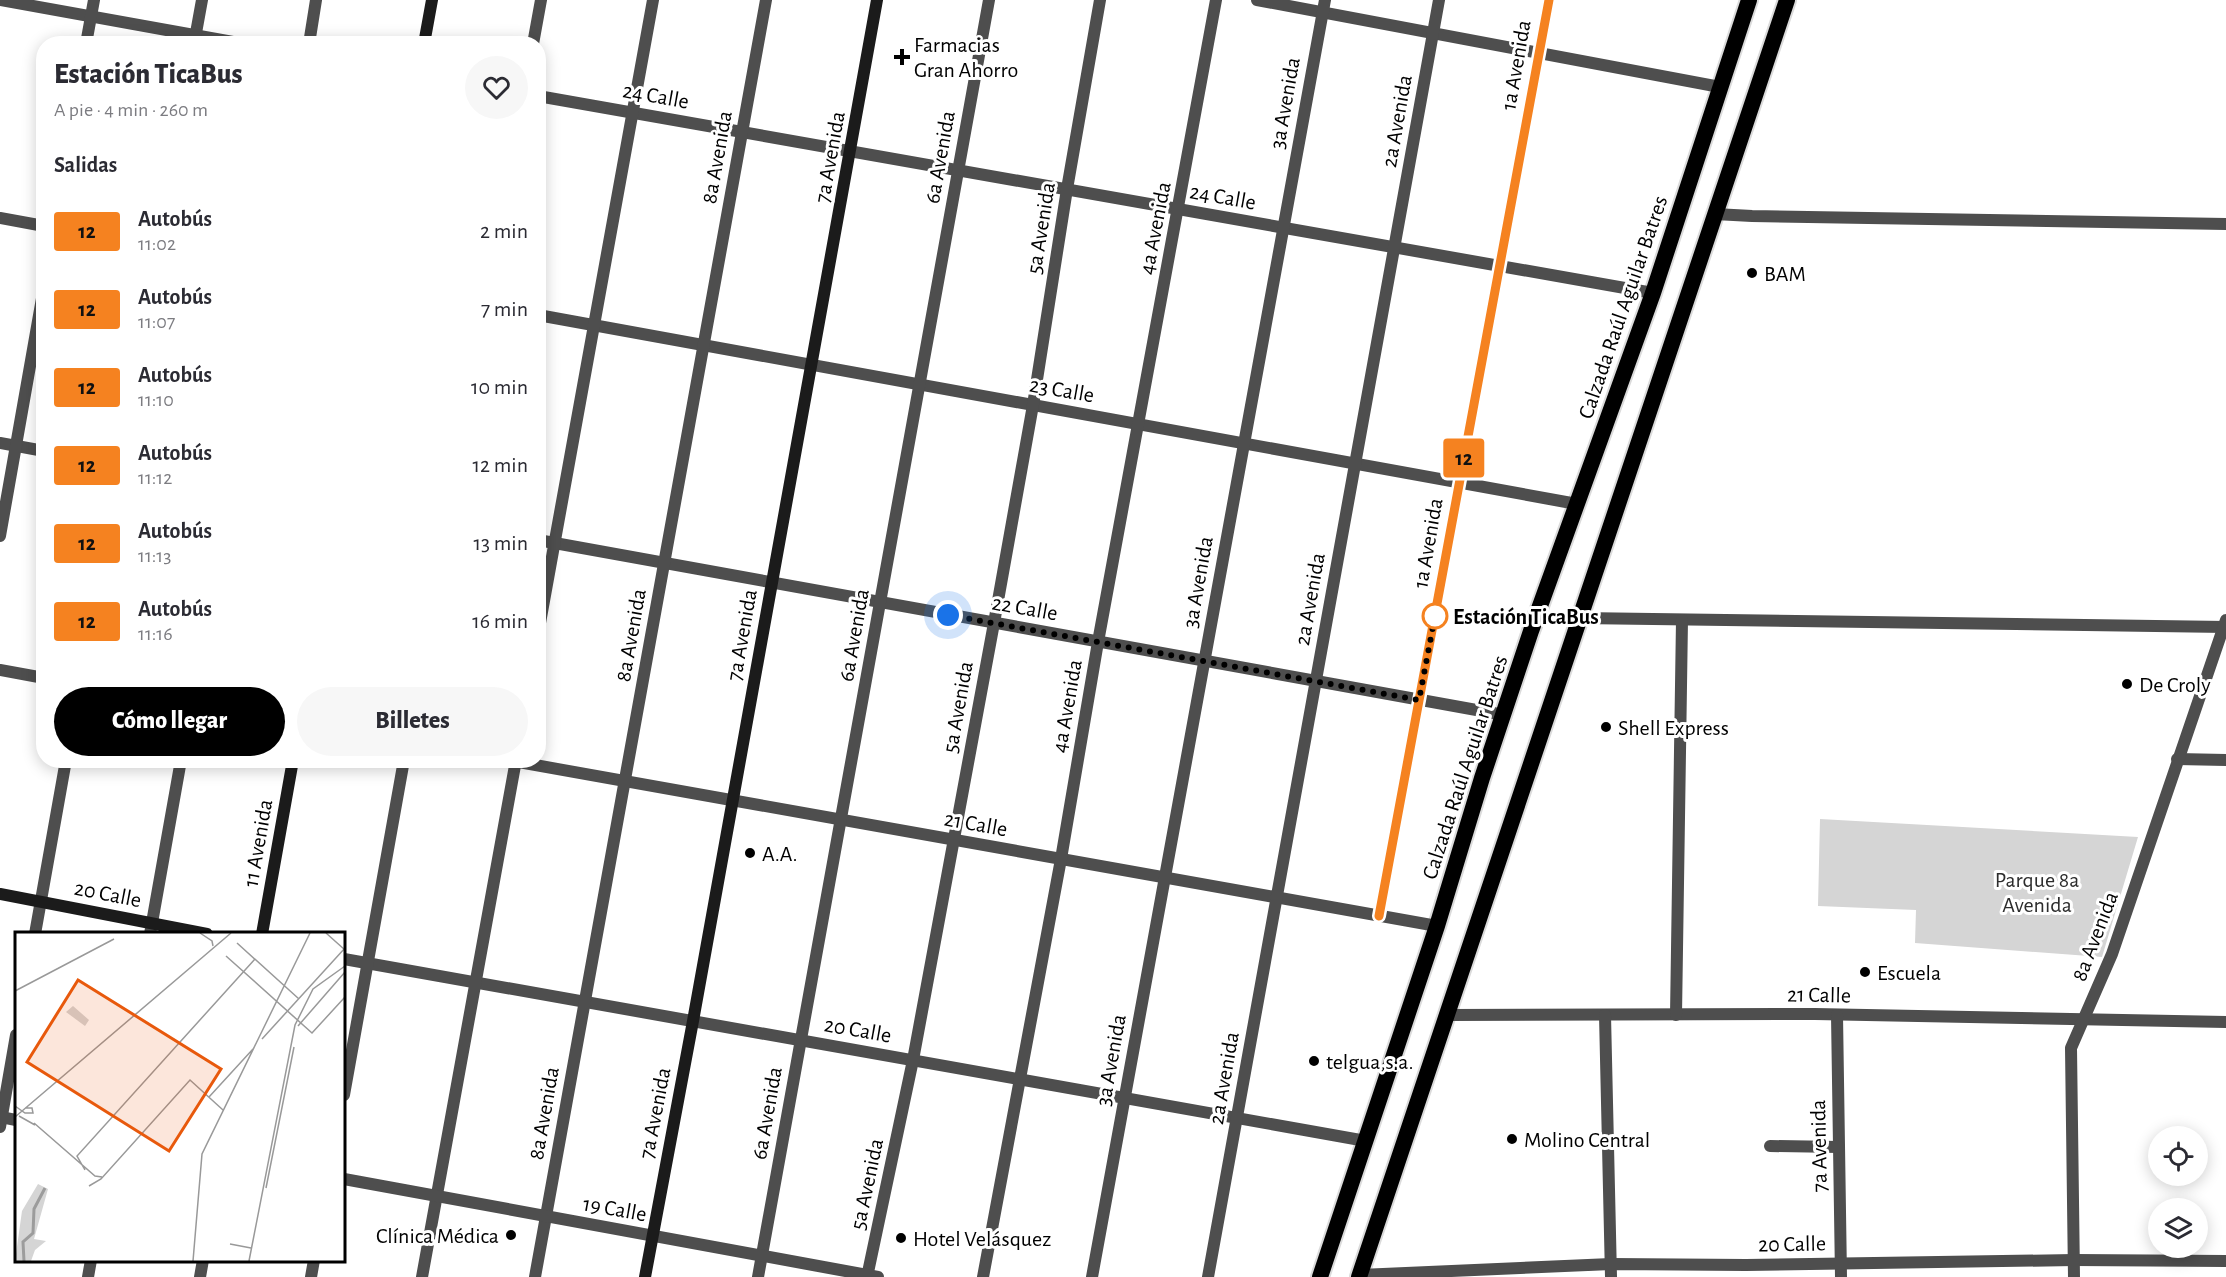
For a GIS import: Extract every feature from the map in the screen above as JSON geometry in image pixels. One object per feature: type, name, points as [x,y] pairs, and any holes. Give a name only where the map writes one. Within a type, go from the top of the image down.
[{"type":"highway","name":"Calzada Raúl Aguilar Batres","points":[[1320,1277],[1437,926],[1479,789],[1577,504],[1653,293],[1749,0]]},
{"type":"highway","points":[[1359,1276],[1787,0]]},
{"type":"main road","points":[[425,36],[432,0]]},
{"type":"main road","name":"7a Avenida","points":[[645,1277],[877,0]]},
{"type":"main road","name":"11 Avenida","points":[[262,932],[292,768]]},
{"type":"main road","name":"20 Calle","points":[[0,894],[151,928],[196,932]]},
{"type":"street","points":[[0,0],[91,16],[181,36]]},
{"type":"street","points":[[87,36],[94,0]]},
{"type":"street","points":[[196,36],[202,0]]},
{"type":"street","points":[[310,36],[316,0]]},
{"type":"street","points":[[534,36],[541,0]]},
{"type":"street","points":[[546,594],[653,0]]},
{"type":"street","name":"8a Avenida","points":[[534,1277],[766,0]]},
{"type":"street","name":"6a Avenida","points":[[758,1277],[989,0]]},
{"type":"street","name":"5a Avenida","points":[[871,1276],[994,623],[1033,405],[1100,0]]},
{"type":"street","name":"4a Avenida","points":[[983,1277],[1061,860],[1098,642],[1216,0]]},
{"type":"street","points":[[1257,0],[1323,6],[1433,33],[1720,87]]},
{"type":"street","name":"2a Avenida","points":[[1208,1277],[1439,0]]},
{"type":"street","name":"1a Avenida","points":[[1379,916],[1549,0]]},
{"type":"street","name":"3a Avenida","points":[[1092,1277],[1323,6]]},
{"type":"street","name":"24 Calle","points":[[546,97],[1653,293]]},
{"type":"street","points":[[1715,214],[2226,224]]},
{"type":"street","points":[[0,218],[36,225]]},
{"type":"street","name":"23 Calle","points":[[546,317],[1577,504]]},
{"type":"street","points":[[0,536],[36,332]]},
{"type":"street","points":[[0,443],[36,450]]},
{"type":"street","name":"22 Calle","points":[[546,541],[1504,715]]},
{"type":"street","points":[[1580,618],[2225,625]]},
{"type":"street","points":[[1676,1014],[1682,620]]},
{"type":"street","name":"8a Avenida","points":[[2074,1277],[2071,1048],[2112,954],[2177,759],[2225,625]]},
{"type":"street","points":[[0,670],[36,677]]},
{"type":"street","points":[[2177,759],[2226,760]]},
{"type":"street","name":"21 Calle","points":[[546,767],[1437,926]]},
{"type":"street","points":[[35,932],[65,768]]},
{"type":"street","points":[[151,928],[180,768]]},
{"type":"street","points":[[345,1090],[403,768]]},
{"type":"street","points":[[422,1277],[512,768]]},
{"type":"street","name":"20 Calle","points":[[345,958],[1366,1141]]},
{"type":"street","name":"21 Calle","points":[[1448,1015],[1838,1015],[2226,1022]]},
{"type":"street","points":[[1605,1015],[1611,1271]]},
{"type":"street","name":"7a Avenida","points":[[1838,1015],[1841,1277]]},
{"type":"street","points":[[1,1120],[15,1041]]},
{"type":"street","points":[[1770,1146],[1839,1147]]},
{"type":"street","name":"19 Calle","points":[[345,1179],[871,1276]]},
{"type":"street","name":"20 Calle","points":[[1359,1276],[1746,1271],[1840,1263],[2226,1261]]},
{"type":"street","points":[[88,1277],[91,1262]]},
{"type":"street","points":[[200,1277],[203,1262]]},
{"type":"street","points":[[311,1277],[314,1262]]},
{"type":"green space","name":"Parque 8a Avenida","points":[[1820,819],[2138,837],[2102,957],[1915,943],[1916,910],[1818,906]]},
{"type":"bus line","name":"12","points":[[1379,916],[1549,0]]},
{"type":"place","name":"Farmacias Gran Ahorro","points":[[902,57]]},
{"type":"place","name":"BAM","points":[[1752,273]]},
{"type":"place","name":"Estación TicaBus","points":[[1435,616]]},
{"type":"place","name":"De Croly","points":[[2127,684]]},
{"type":"place","name":"Shell Express","points":[[1606,727]]},
{"type":"place","name":"A.A.","points":[[750,853]]},
{"type":"place","name":"Escuela","points":[[1865,972]]},
{"type":"place","name":"telgua,s.a.","points":[[1314,1061]]},
{"type":"place","name":"Molino Central","points":[[1512,1139]]},
{"type":"place","name":"Clínica Médica","points":[[511,1235]]},
{"type":"place","name":"Hotel Velásquez","points":[[901,1238]]},
{"type":"route","points":[[948,615],[1419,700],[1435,616]]}]
